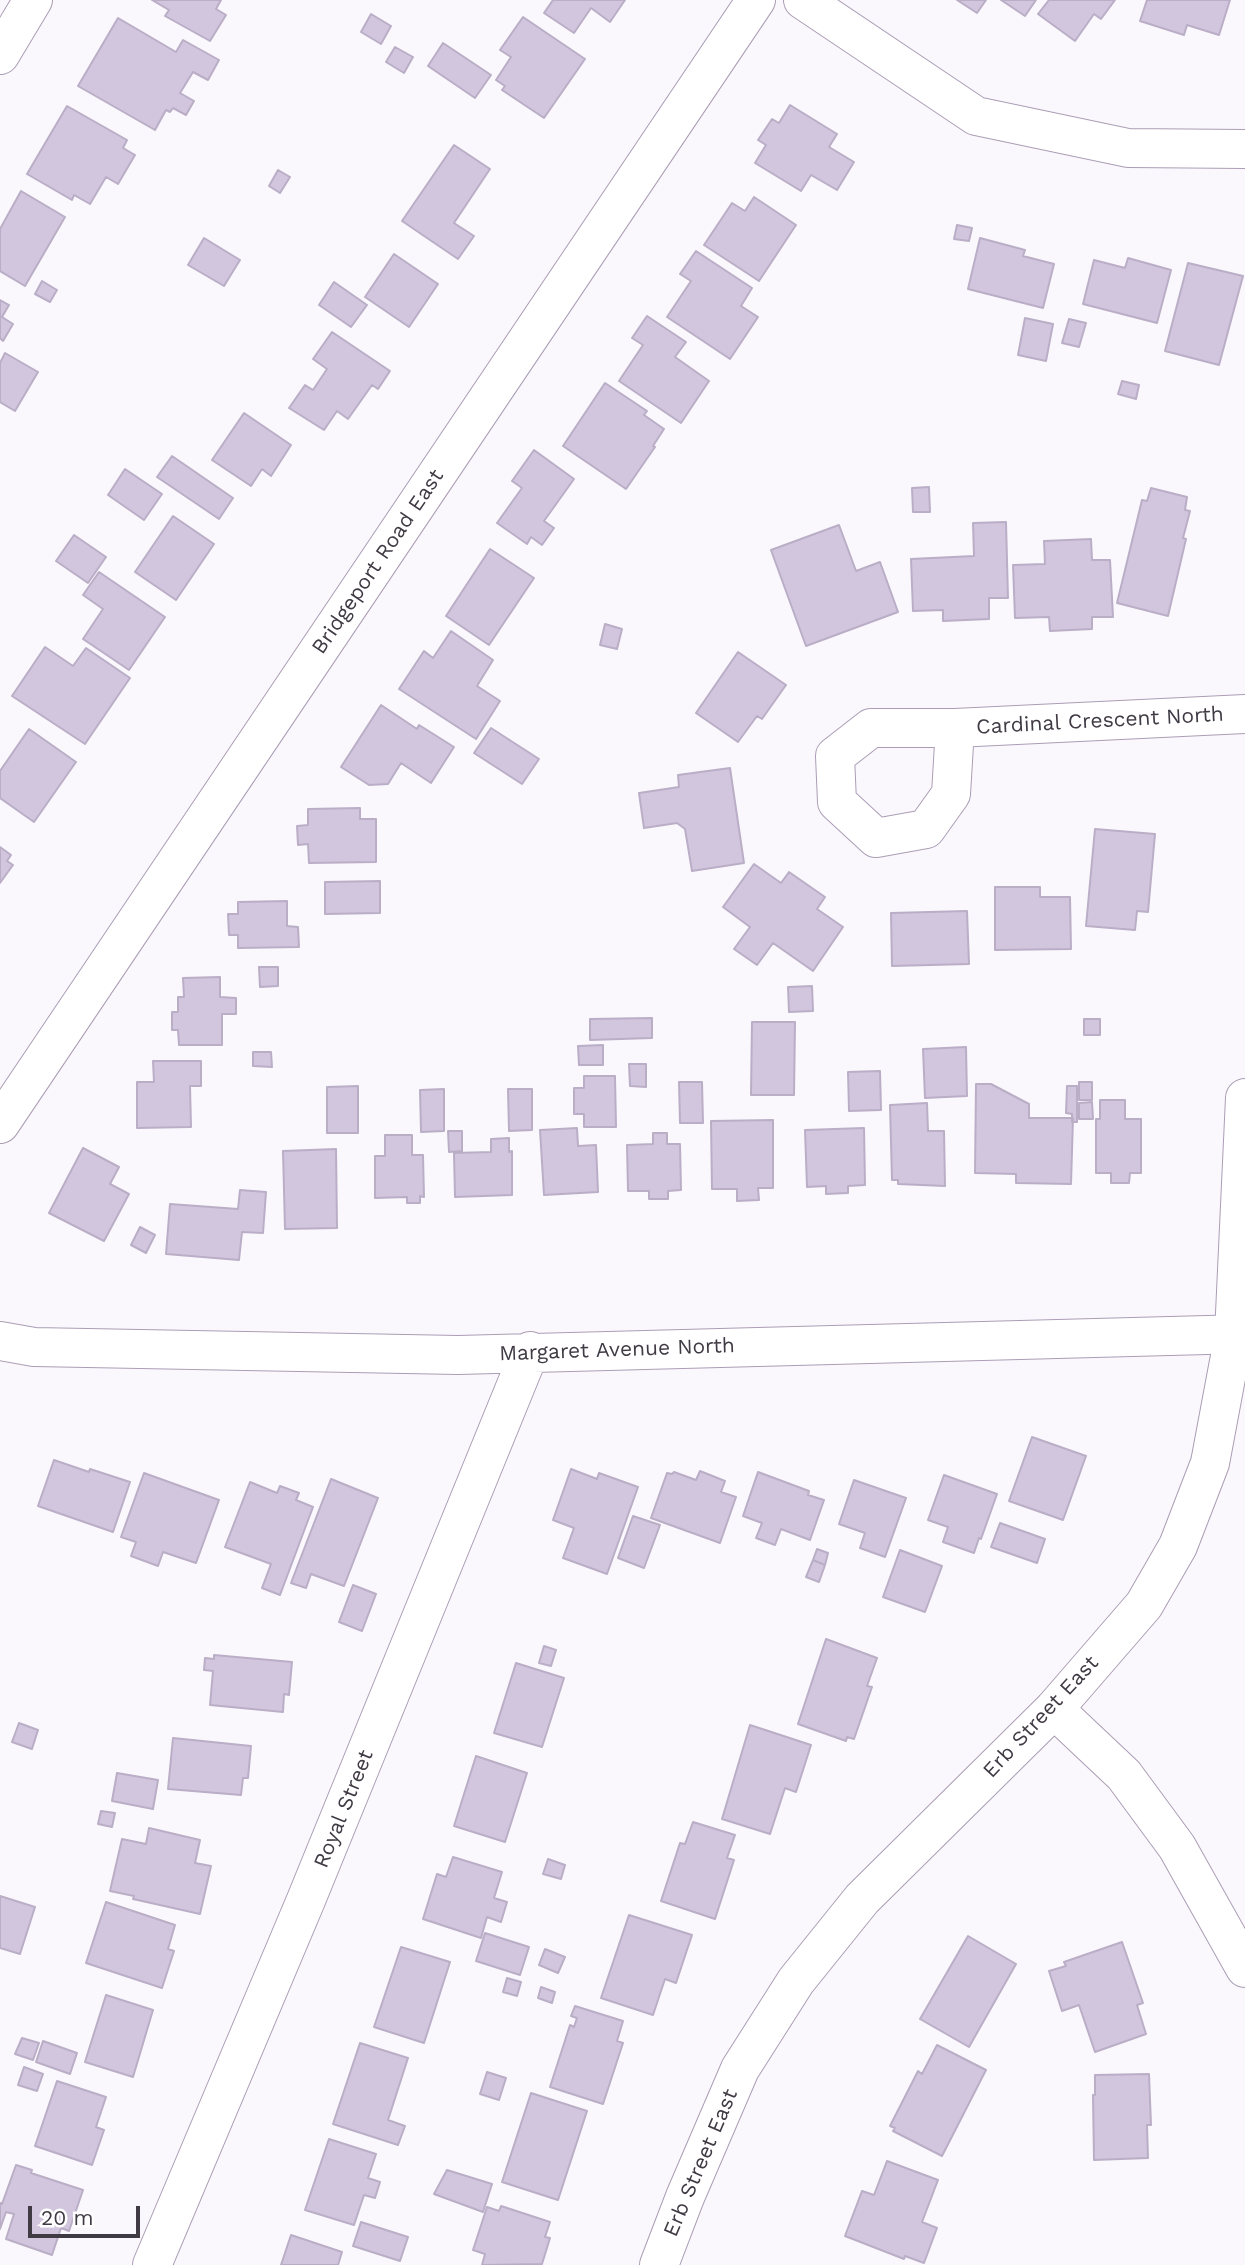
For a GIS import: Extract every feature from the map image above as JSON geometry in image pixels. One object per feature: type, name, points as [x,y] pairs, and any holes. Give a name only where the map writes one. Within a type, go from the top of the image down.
[{"type":"street","points":[[0,55],[33,0]]},
{"type":"street","name":"Bridgeport Road East","points":[[0,1124],[756,0]]},
{"type":"street","points":[[803,0],[976,116],[1128,148],[1245,149]]},
{"type":"street","name":"Cardinal Crescent North","points":[[955,728],[1245,714]]},
{"type":"street","name":"Erb Street East","points":[[659,2265],[740,2069],[796,1980],[862,1899],[1054,1709],[1144,1605],[1178,1546],[1210,1463],[1240,1335],[1245,1098]]},
{"type":"street","name":"Margaret Avenue North","points":[[0,1341],[34,1347],[209,1352],[458,1354],[1240,1335]]},
{"type":"street","name":"Royal Street","points":[[152,2265],[306,1900],[530,1351]]},
{"type":"street","points":[[1054,1709],[1124,1774],[1177,1847],[1245,1968]]},
{"type":"building","points":[[152,0],[221,0],[216,9],[226,15],[210,41],[165,16],[169,10]]},
{"type":"building","points":[[553,0],[625,0],[610,22],[591,8],[574,33],[544,13]]},
{"type":"building","points":[[957,0],[986,0],[977,13]]},
{"type":"building","points":[[1001,0],[1036,0],[1025,16]]},
{"type":"building","points":[[1049,0],[1115,0],[1101,19],[1094,14],[1075,41],[1038,14]]},
{"type":"building","points":[[1147,0],[1230,0],[1219,35],[1187,25],[1184,35],[1140,21]]},
{"type":"building","points":[[371,14],[391,26],[381,44],[361,32]]},
{"type":"building","points":[[523,17],[585,59],[544,118],[502,90],[505,86],[496,80],[511,57],[500,50]]},
{"type":"building","points":[[118,18],[176,52],[183,40],[219,60],[208,80],[193,72],[180,93],[194,101],[186,115],[173,108],[170,112],[166,110],[155,130],[78,86]]},
{"type":"building","points":[[443,43],[491,75],[475,98],[428,66]]},
{"type":"building","points":[[395,47],[413,57],[404,73],[386,62]]},
{"type":"building","points":[[790,105],[837,134],[829,147],[854,162],[837,190],[811,175],[801,191],[755,163],[766,145],[758,140],[772,119],[779,123]]},
{"type":"building","points":[[67,106],[127,140],[123,148],[135,155],[118,184],[106,177],[90,204],[74,195],[72,200],[27,174]]},
{"type":"building","points":[[454,145],[490,169],[454,223],[474,236],[458,259],[402,221]]},
{"type":"building","points":[[278,170],[290,177],[280,193],[269,186]]},
{"type":"building","points":[[21,191],[65,217],[25,286],[0,271],[0,229]]},
{"type":"building","points":[[754,197],[796,225],[759,281],[704,245],[732,203],[745,211]]},
{"type":"building","points":[[957,225],[972,228],[969,241],[954,239]]},
{"type":"building","points":[[204,238],[240,260],[224,286],[188,265]]},
{"type":"building","points":[[980,238],[1025,250],[1023,256],[1054,264],[1043,308],[968,289]]},
{"type":"building","points":[[696,251],[752,288],[741,306],[758,317],[730,359],[667,317],[691,281],[680,274]]},
{"type":"building","points":[[394,254],[438,284],[409,327],[365,297]]},
{"type":"building","points":[[1128,258],[1171,270],[1157,323],[1083,304],[1094,260],[1125,268]]},
{"type":"building","points":[[1188,263],[1243,276],[1219,365],[1165,351]]},
{"type":"building","points":[[42,281],[57,290],[50,302],[35,294]]},
{"type":"building","points":[[334,282],[367,305],[351,327],[319,305]]},
{"type":"building","points":[[0,300],[9,305],[2,317],[13,324],[3,341],[0,338]]},
{"type":"building","points":[[647,316],[686,342],[675,357],[709,381],[681,423],[619,381],[643,345],[632,338]]},
{"type":"building","points":[[1025,318],[1053,324],[1046,361],[1018,355]]},
{"type":"building","points":[[1069,319],[1086,323],[1079,347],[1062,343]]},
{"type":"building","points":[[332,332],[390,371],[378,389],[372,385],[348,419],[337,411],[324,430],[289,408],[305,385],[313,390],[327,369],[313,359]]},
{"type":"building","points":[[5,353],[38,372],[15,411],[0,402],[0,363]]},
{"type":"building","points":[[1122,381],[1139,385],[1136,399],[1118,394]]},
{"type":"building","points":[[605,383],[647,411],[644,415],[664,429],[626,489],[563,446]]},
{"type":"building","points":[[244,413],[291,445],[271,476],[262,469],[251,486],[212,460]]},
{"type":"building","points":[[534,450],[574,479],[544,521],[554,528],[542,545],[531,537],[527,544],[497,523],[522,488],[512,481]]},
{"type":"building","points":[[172,456],[233,498],[219,519],[157,477]]},
{"type":"building","points":[[125,469],[162,494],[144,520],[108,495]]},
{"type":"building","points":[[929,487],[930,512],[913,512],[912,488]]},
{"type":"building","points":[[1151,488],[1187,497],[1185,510],[1190,511],[1168,616],[1117,603],[1142,500],[1147,501]]},
{"type":"building","points":[[173,516],[214,544],[176,600],[135,572]]},
{"type":"building","points":[[1006,522],[1008,598],[989,598],[989,619],[943,621],[943,610],[913,611],[911,559],[974,556],[973,523]]},
{"type":"building","points":[[839,525],[856,571],[880,562],[898,612],[806,646],[771,550]]},
{"type":"building","points":[[74,535],[106,557],[88,583],[56,561]]},
{"type":"building","points":[[1091,539],[1092,560],[1110,560],[1113,617],[1092,617],[1092,629],[1050,631],[1049,617],[1015,618],[1013,565],[1045,564],[1044,541]]},
{"type":"building","points":[[490,549],[534,578],[489,645],[446,616]]},
{"type":"building","points":[[99,572],[165,617],[129,670],[83,639],[103,609],[83,595]]},
{"type":"building","points":[[605,624],[622,629],[617,649],[600,645]]},
{"type":"building","points":[[451,631],[493,660],[477,686],[500,701],[476,739],[399,689],[424,651],[433,658]]},
{"type":"building","points":[[45,647],[73,666],[86,648],[130,678],[85,744],[12,696]]},
{"type":"building","points":[[738,652],[786,685],[762,719],[757,716],[738,742],[696,713]]},
{"type":"building","points":[[381,705],[417,729],[419,725],[454,747],[431,783],[401,763],[388,784],[369,785],[341,767]]},
{"type":"building","points":[[491,728],[539,759],[522,784],[474,753]]},
{"type":"building","points":[[29,729],[76,762],[34,822],[0,798],[0,771]]},
{"type":"building","points":[[730,768],[744,863],[692,871],[685,829],[677,823],[644,828],[639,793],[679,787],[678,775]]},
{"type":"building","points":[[360,808],[360,819],[376,819],[376,862],[309,863],[308,844],[298,845],[297,826],[308,825],[308,809]]},
{"type":"building","points":[[1095,829],[1155,834],[1148,912],[1137,911],[1135,930],[1086,926]]},
{"type":"building","points":[[0,847],[11,855],[7,861],[13,865],[0,883]]},
{"type":"building","points":[[754,864],[781,883],[789,872],[825,897],[817,909],[843,927],[813,971],[773,943],[757,965],[734,949],[750,927],[723,907]]},
{"type":"building","points":[[380,881],[380,913],[325,914],[325,882]]},
{"type":"building","points":[[995,887],[1040,887],[1040,897],[1070,897],[1071,949],[995,950]]},
{"type":"building","points":[[287,901],[287,926],[298,927],[299,947],[238,948],[238,935],[229,935],[228,914],[238,914],[238,902]]},
{"type":"building","points":[[967,911],[969,964],[892,966],[891,913]]},
{"type":"building","points":[[259,967],[278,967],[278,986],[260,987]]},
{"type":"building","points":[[220,977],[220,997],[236,998],[236,1014],[222,1014],[222,1045],[179,1045],[178,1030],[172,1030],[172,1012],[178,1012],[178,997],[184,997],[183,978]]},
{"type":"building","points":[[812,986],[813,1011],[789,1012],[788,987]]},
{"type":"building","points":[[652,1018],[652,1038],[590,1040],[590,1019]]},
{"type":"building","points":[[1084,1019],[1100,1019],[1100,1035],[1084,1035]]},
{"type":"building","points":[[752,1022],[795,1022],[794,1095],[751,1095]]},
{"type":"building","points":[[603,1045],[603,1065],[579,1065],[578,1046]]},
{"type":"building","points":[[966,1047],[967,1096],[925,1098],[923,1049]]},
{"type":"building","points":[[253,1052],[271,1052],[272,1067],[253,1066]]},
{"type":"building","points":[[153,1061],[201,1061],[201,1086],[190,1086],[191,1127],[137,1128],[137,1082],[154,1082]]},
{"type":"building","points":[[629,1064],[646,1064],[646,1087],[630,1086]]},
{"type":"building","points":[[880,1071],[881,1110],[849,1111],[848,1072]]},
{"type":"building","points":[[584,1076],[615,1076],[616,1127],[584,1127],[584,1114],[574,1114],[574,1088],[584,1088]]},
{"type":"building","points":[[679,1082],[702,1082],[703,1123],[680,1123]]},
{"type":"building","points":[[1079,1082],[1092,1082],[1092,1100],[1079,1100]]},
{"type":"building","points":[[976,1084],[991,1084],[1029,1104],[1029,1118],[1073,1118],[1071,1184],[1016,1183],[1016,1174],[975,1173]]},
{"type":"building","points":[[358,1086],[358,1133],[327,1133],[327,1087]]},
{"type":"building","points":[[1067,1086],[1077,1086],[1077,1122],[1072,1122],[1072,1114],[1066,1113]]},
{"type":"building","points":[[444,1089],[444,1131],[421,1132],[420,1090]]},
{"type":"building","points":[[508,1089],[532,1089],[532,1130],[509,1131]]},
{"type":"building","points":[[1100,1100],[1125,1100],[1125,1119],[1141,1119],[1141,1173],[1130,1173],[1129,1183],[1111,1183],[1111,1173],[1096,1173],[1096,1119],[1100,1119]]},
{"type":"building","points":[[1092,1102],[1093,1119],[1079,1119],[1079,1103]]},
{"type":"building","points":[[927,1103],[928,1131],[944,1131],[945,1186],[898,1184],[898,1180],[892,1180],[890,1105]]},
{"type":"building","points":[[773,1120],[773,1188],[758,1188],[759,1200],[737,1201],[737,1189],[712,1189],[711,1121]]},
{"type":"building","points":[[577,1128],[578,1146],[596,1145],[598,1192],[544,1195],[540,1130]]},
{"type":"building","points":[[864,1128],[865,1185],[848,1186],[848,1193],[826,1194],[826,1186],[807,1187],[805,1130]]},
{"type":"building","points":[[448,1131],[462,1131],[462,1151],[449,1152]]},
{"type":"building","points":[[653,1133],[667,1133],[667,1144],[680,1144],[681,1190],[668,1191],[668,1199],[649,1199],[649,1191],[628,1191],[627,1145],[653,1144]]},
{"type":"building","points":[[385,1135],[412,1135],[412,1155],[423,1155],[424,1197],[420,1196],[420,1203],[407,1203],[407,1197],[375,1198],[375,1156],[385,1156]]},
{"type":"building","points":[[509,1138],[509,1152],[512,1151],[512,1195],[455,1197],[454,1153],[491,1152],[491,1139]]},
{"type":"building","points":[[83,1148],[119,1167],[110,1184],[129,1194],[104,1241],[49,1213]]},
{"type":"building","points":[[336,1149],[337,1228],[285,1229],[283,1151]]},
{"type":"building","points":[[240,1190],[266,1192],[263,1233],[242,1232],[239,1260],[166,1254],[170,1204],[238,1209]]},
{"type":"building","points":[[140,1227],[155,1235],[146,1253],[131,1245]]},
{"type":"building","points":[[1032,1437],[1086,1456],[1063,1520],[1009,1501]]},
{"type":"building","points":[[54,1460],[130,1482],[113,1532],[38,1506]]},
{"type":"building","points":[[571,1469],[597,1479],[599,1473],[638,1487],[607,1574],[563,1558],[574,1528],[553,1520]]},
{"type":"building","points":[[700,1471],[725,1481],[721,1492],[736,1497],[720,1543],[651,1518],[667,1473],[674,1472],[696,1480]]},
{"type":"building","points":[[758,1472],[809,1491],[808,1495],[824,1500],[810,1540],[781,1529],[775,1545],[756,1538],[762,1523],[743,1516]]},
{"type":"building","points":[[144,1473],[219,1500],[196,1563],[163,1552],[158,1566],[131,1556],[136,1542],[121,1537]]},
{"type":"building","points":[[944,1475],[997,1494],[974,1553],[943,1542],[948,1527],[928,1520]]},
{"type":"building","points":[[331,1479],[378,1498],[344,1586],[311,1574],[306,1588],[291,1583]]},
{"type":"building","points":[[854,1480],[906,1498],[885,1557],[860,1548],[865,1533],[839,1524]]},
{"type":"building","points":[[250,1482],[277,1493],[280,1486],[299,1493],[296,1500],[313,1507],[280,1595],[262,1588],[271,1564],[225,1547]]},
{"type":"building","points":[[633,1516],[660,1525],[644,1568],[618,1558]]},
{"type":"building","points":[[1000,1523],[1045,1539],[1037,1563],[991,1547]]},
{"type":"building","points":[[817,1549],[828,1553],[825,1565],[813,1560]]},
{"type":"building","points":[[900,1550],[942,1566],[925,1612],[883,1597]]},
{"type":"building","points":[[813,1560],[825,1565],[819,1582],[806,1577]]},
{"type":"building","points":[[353,1585],[376,1594],[362,1631],[339,1622]]},
{"type":"building","points":[[826,1639],[877,1658],[867,1686],[872,1687],[854,1739],[847,1737],[846,1741],[798,1724]]},
{"type":"building","points":[[544,1646],[556,1650],[551,1666],[539,1663]]},
{"type":"building","points":[[214,1655],[292,1662],[289,1695],[284,1694],[283,1712],[210,1705],[213,1671],[204,1670],[205,1658],[214,1659]]},
{"type":"building","points":[[516,1663],[564,1678],[542,1747],[494,1733]]},
{"type":"building","points":[[19,1723],[38,1730],[32,1749],[12,1742]]},
{"type":"building","points":[[750,1725],[811,1745],[796,1792],[785,1788],[770,1834],[722,1819]]},
{"type":"building","points":[[173,1738],[251,1746],[248,1778],[243,1778],[241,1795],[168,1789]]},
{"type":"building","points":[[476,1756],[527,1773],[505,1842],[454,1826]]},
{"type":"building","points":[[117,1773],[158,1780],[153,1809],[112,1801]]},
{"type":"building","points":[[101,1811],[115,1813],[112,1827],[98,1824]]},
{"type":"building","points":[[693,1822],[735,1835],[727,1858],[734,1860],[715,1919],[661,1901],[680,1843],[685,1844]]},
{"type":"building","points":[[149,1828],[200,1840],[195,1863],[211,1866],[200,1914],[110,1891],[122,1839],[146,1844]]},
{"type":"building","points":[[453,1857],[502,1872],[494,1898],[507,1902],[501,1922],[487,1917],[481,1938],[423,1919],[437,1874],[446,1877]]},
{"type":"building","points":[[548,1859],[565,1865],[561,1879],[543,1874]]},
{"type":"building","points":[[0,1896],[35,1907],[20,1954],[0,1948]]},
{"type":"building","points":[[106,1902],[175,1925],[168,1949],[174,1951],[162,1988],[86,1963]]},
{"type":"building","points":[[629,1915],[692,1935],[676,1983],[665,1979],[653,2015],[601,1998]]},
{"type":"building","points":[[485,1933],[529,1947],[520,1975],[476,1961]]},
{"type":"building","points":[[968,1936],[1016,1964],[969,2047],[920,2019]]},
{"type":"building","points":[[1122,1942],[1143,2003],[1137,2005],[1146,2034],[1095,2052],[1079,2005],[1062,2011],[1049,1971],[1066,1966],[1064,1962]]},
{"type":"building","points":[[401,1947],[450,1962],[424,2043],[374,2027]]},
{"type":"building","points":[[545,1949],[565,1957],[558,1973],[539,1965]]},
{"type":"building","points":[[507,1978],[521,1982],[517,1996],[503,1992]]},
{"type":"building","points":[[541,1987],[555,1992],[552,2003],[538,1998]]},
{"type":"building","points":[[106,1995],[153,2010],[133,2077],[85,2062]]},
{"type":"building","points":[[575,2006],[623,2021],[617,2041],[623,2043],[603,2104],[550,2087],[570,2025],[574,2027],[577,2018],[571,2016]]},
{"type":"building","points":[[22,2038],[39,2043],[33,2060],[15,2054]]},
{"type":"building","points":[[43,2041],[77,2053],[70,2074],[36,2062]]},
{"type":"building","points":[[360,2043],[408,2058],[388,2120],[405,2126],[398,2145],[333,2124]]},
{"type":"building","points":[[937,2045],[986,2070],[942,2156],[893,2131],[895,2128],[890,2126],[918,2071],[922,2074]]},
{"type":"building","points":[[24,2067],[43,2074],[37,2091],[18,2085]]},
{"type":"building","points":[[487,2072],[506,2078],[499,2100],[480,2094]]},
{"type":"building","points":[[1149,2074],[1151,2125],[1147,2125],[1148,2158],[1094,2160],[1095,2075]]},
{"type":"building","points":[[57,2081],[106,2097],[96,2127],[104,2130],[92,2165],[35,2146]]},
{"type":"building","points":[[531,2093],[587,2111],[558,2200],[502,2182]]},
{"type":"building","points":[[329,2139],[376,2154],[368,2178],[380,2182],[375,2198],[364,2195],[354,2225],[305,2210]]},
{"type":"building","points":[[887,2161],[938,2180],[922,2222],[937,2228],[924,2263],[905,2256],[904,2259],[845,2236],[862,2191],[874,2195]]},
{"type":"building","points":[[16,2165],[32,2170],[31,2173],[83,2190],[69,2231],[61,2228],[52,2255],[6,2239],[14,2214],[6,2212],[0,2229],[0,2203],[2,2204]]},
{"type":"building","points":[[447,2170],[492,2184],[483,2212],[434,2194]]},
{"type":"building","points":[[501,2206],[550,2222],[545,2237],[550,2238],[542,2264],[482,2265],[485,2254],[473,2250],[487,2207],[499,2211]]},
{"type":"building","points":[[361,2222],[408,2237],[400,2261],[353,2246]]},
{"type":"building","points":[[291,2235],[342,2252],[338,2265],[281,2265]]}]
